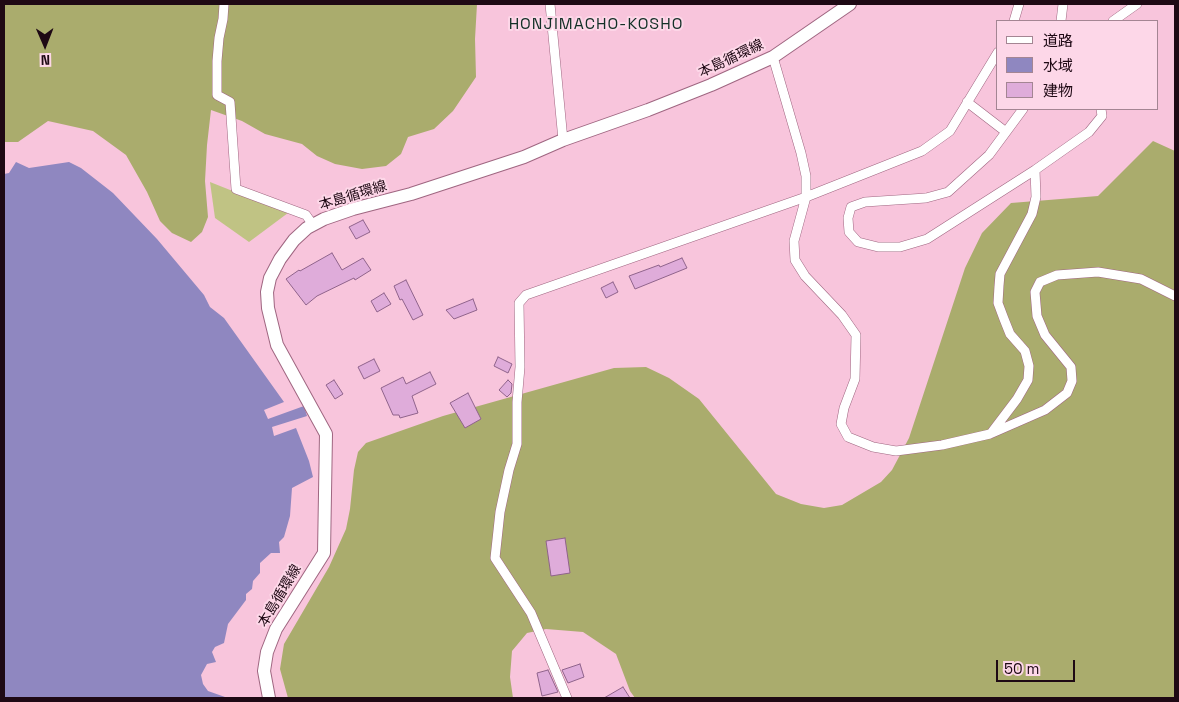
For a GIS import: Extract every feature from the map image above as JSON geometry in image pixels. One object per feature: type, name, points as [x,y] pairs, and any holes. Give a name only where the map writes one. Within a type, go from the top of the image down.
[{"type":"main road","name":"本島循環線","points":[[269,698],[264,671],[267,652],[276,629],[324,553],[326,434],[277,345],[268,308],[267,292],[270,278],[280,259],[294,240],[307,228],[324,219],[352,209],[412,194],[524,157],[563,140],[711,85],[773,57],[850,4]]},
{"type":"street","points":[[224,4],[224,19],[219,38],[217,61],[217,95],[230,102],[236,189],[306,215],[313,224]]},
{"type":"street","points":[[550,4],[563,140]]},
{"type":"street","points":[[1014,20],[1019,4]]},
{"type":"street","points":[[1061,20],[1063,4]]},
{"type":"street","points":[[1114,20],[1137,4]]},
{"type":"street","points":[[567,698],[531,613],[495,558],[500,512],[508,470],[516,444],[520,367],[520,303],[526,295],[806,197],[922,151],[950,132],[996,55]]},
{"type":"street","points":[[773,57],[806,176],[806,197],[794,241],[795,260],[805,276],[842,315],[856,335],[855,379],[844,408],[841,424],[848,437],[873,447],[896,451],[942,445],[990,434],[1045,410],[1067,393],[1072,381],[1071,366],[1045,335],[1036,316],[1035,292],[1040,282],[1057,274],[1098,272],[1141,279],[1175,296]]},
{"type":"street","points":[[967,102],[1006,132]]},
{"type":"street","points":[[1023,110],[989,154],[948,192],[926,198],[865,202],[851,207],[848,218],[849,232],[858,242],[878,247],[900,247],[927,239],[1035,170],[1090,132],[1102,116],[1101,110]]},
{"type":"street","points":[[990,434],[1017,400],[1028,380],[1029,366],[1025,351],[1010,334],[998,303],[1000,274],[1032,214],[1036,197],[1035,170]]},
{"type":"green space","points":[[4,4],[477,4],[475,39],[476,77],[453,111],[434,129],[408,137],[401,154],[386,166],[362,169],[335,164],[317,156],[302,144],[265,134],[242,121],[211,110],[205,181],[208,217],[202,232],[191,242],[172,233],[160,221],[147,192],[126,155],[93,131],[48,121],[18,142],[4,142]]},
{"type":"green space","points":[[1153,141],[1175,151],[1175,698],[635,698],[630,691],[616,654],[583,632],[546,629],[527,633],[512,651],[510,677],[513,698],[288,698],[280,669],[284,644],[329,567],[346,529],[358,452],[366,443],[443,416],[614,368],[646,367],[669,378],[699,399],[776,494],[801,504],[824,508],[842,505],[881,482],[892,470],[909,438],[965,268],[982,233],[1011,203],[1098,196]]},
{"type":"green space","points":[[210,182],[288,213],[249,242],[215,218]]},
{"type":"water","points":[[16,162],[29,168],[69,162],[81,168],[113,193],[157,239],[204,295],[210,307],[224,318],[284,402],[264,410],[268,419],[304,406],[307,416],[272,427],[274,436],[296,428],[313,477],[292,488],[290,516],[284,537],[279,542],[280,553],[271,553],[260,563],[260,573],[253,581],[252,589],[246,594],[246,600],[228,624],[224,643],[215,647],[212,652],[216,662],[207,664],[201,675],[203,684],[208,691],[226,698],[4,698],[4,174],[9,173]]},
{"type":"building","points":[[363,220],[370,232],[356,239],[349,227]]},
{"type":"building","points":[[332,253],[342,270],[363,258],[371,270],[355,280],[354,278],[317,296],[306,305],[286,279]]},
{"type":"building","points":[[682,258],[687,268],[635,289],[629,276]]},
{"type":"building","points":[[406,280],[423,315],[413,320],[402,299],[400,300],[394,286]]},
{"type":"building","points":[[613,282],[618,292],[606,298],[601,288]]},
{"type":"building","points":[[384,293],[391,304],[377,312],[371,301]]},
{"type":"building","points":[[473,299],[477,310],[454,319],[446,310]]},
{"type":"building","points":[[498,357],[512,364],[508,373],[494,366]]},
{"type":"building","points":[[374,359],[380,371],[364,379],[358,367]]},
{"type":"building","points":[[430,372],[436,384],[412,396],[418,413],[400,418],[399,415],[393,415],[381,388],[403,377],[406,384]]},
{"type":"building","points":[[334,380],[343,394],[335,399],[326,385]]},
{"type":"building","points":[[508,380],[512,384],[511,393],[507,397],[499,390]]},
{"type":"building","points":[[468,393],[481,419],[465,428],[450,403]]},
{"type":"building","points":[[565,538],[570,573],[551,576],[546,541]]},
{"type":"building","points":[[580,664],[584,677],[568,683],[562,670]]},
{"type":"building","points":[[548,670],[558,692],[542,696],[537,673]]},
{"type":"building","points":[[623,687],[630,698],[604,698]]},
{"type":"district","name":"HONJIMACHO-KOSHO","points":[[596,25]]}]
